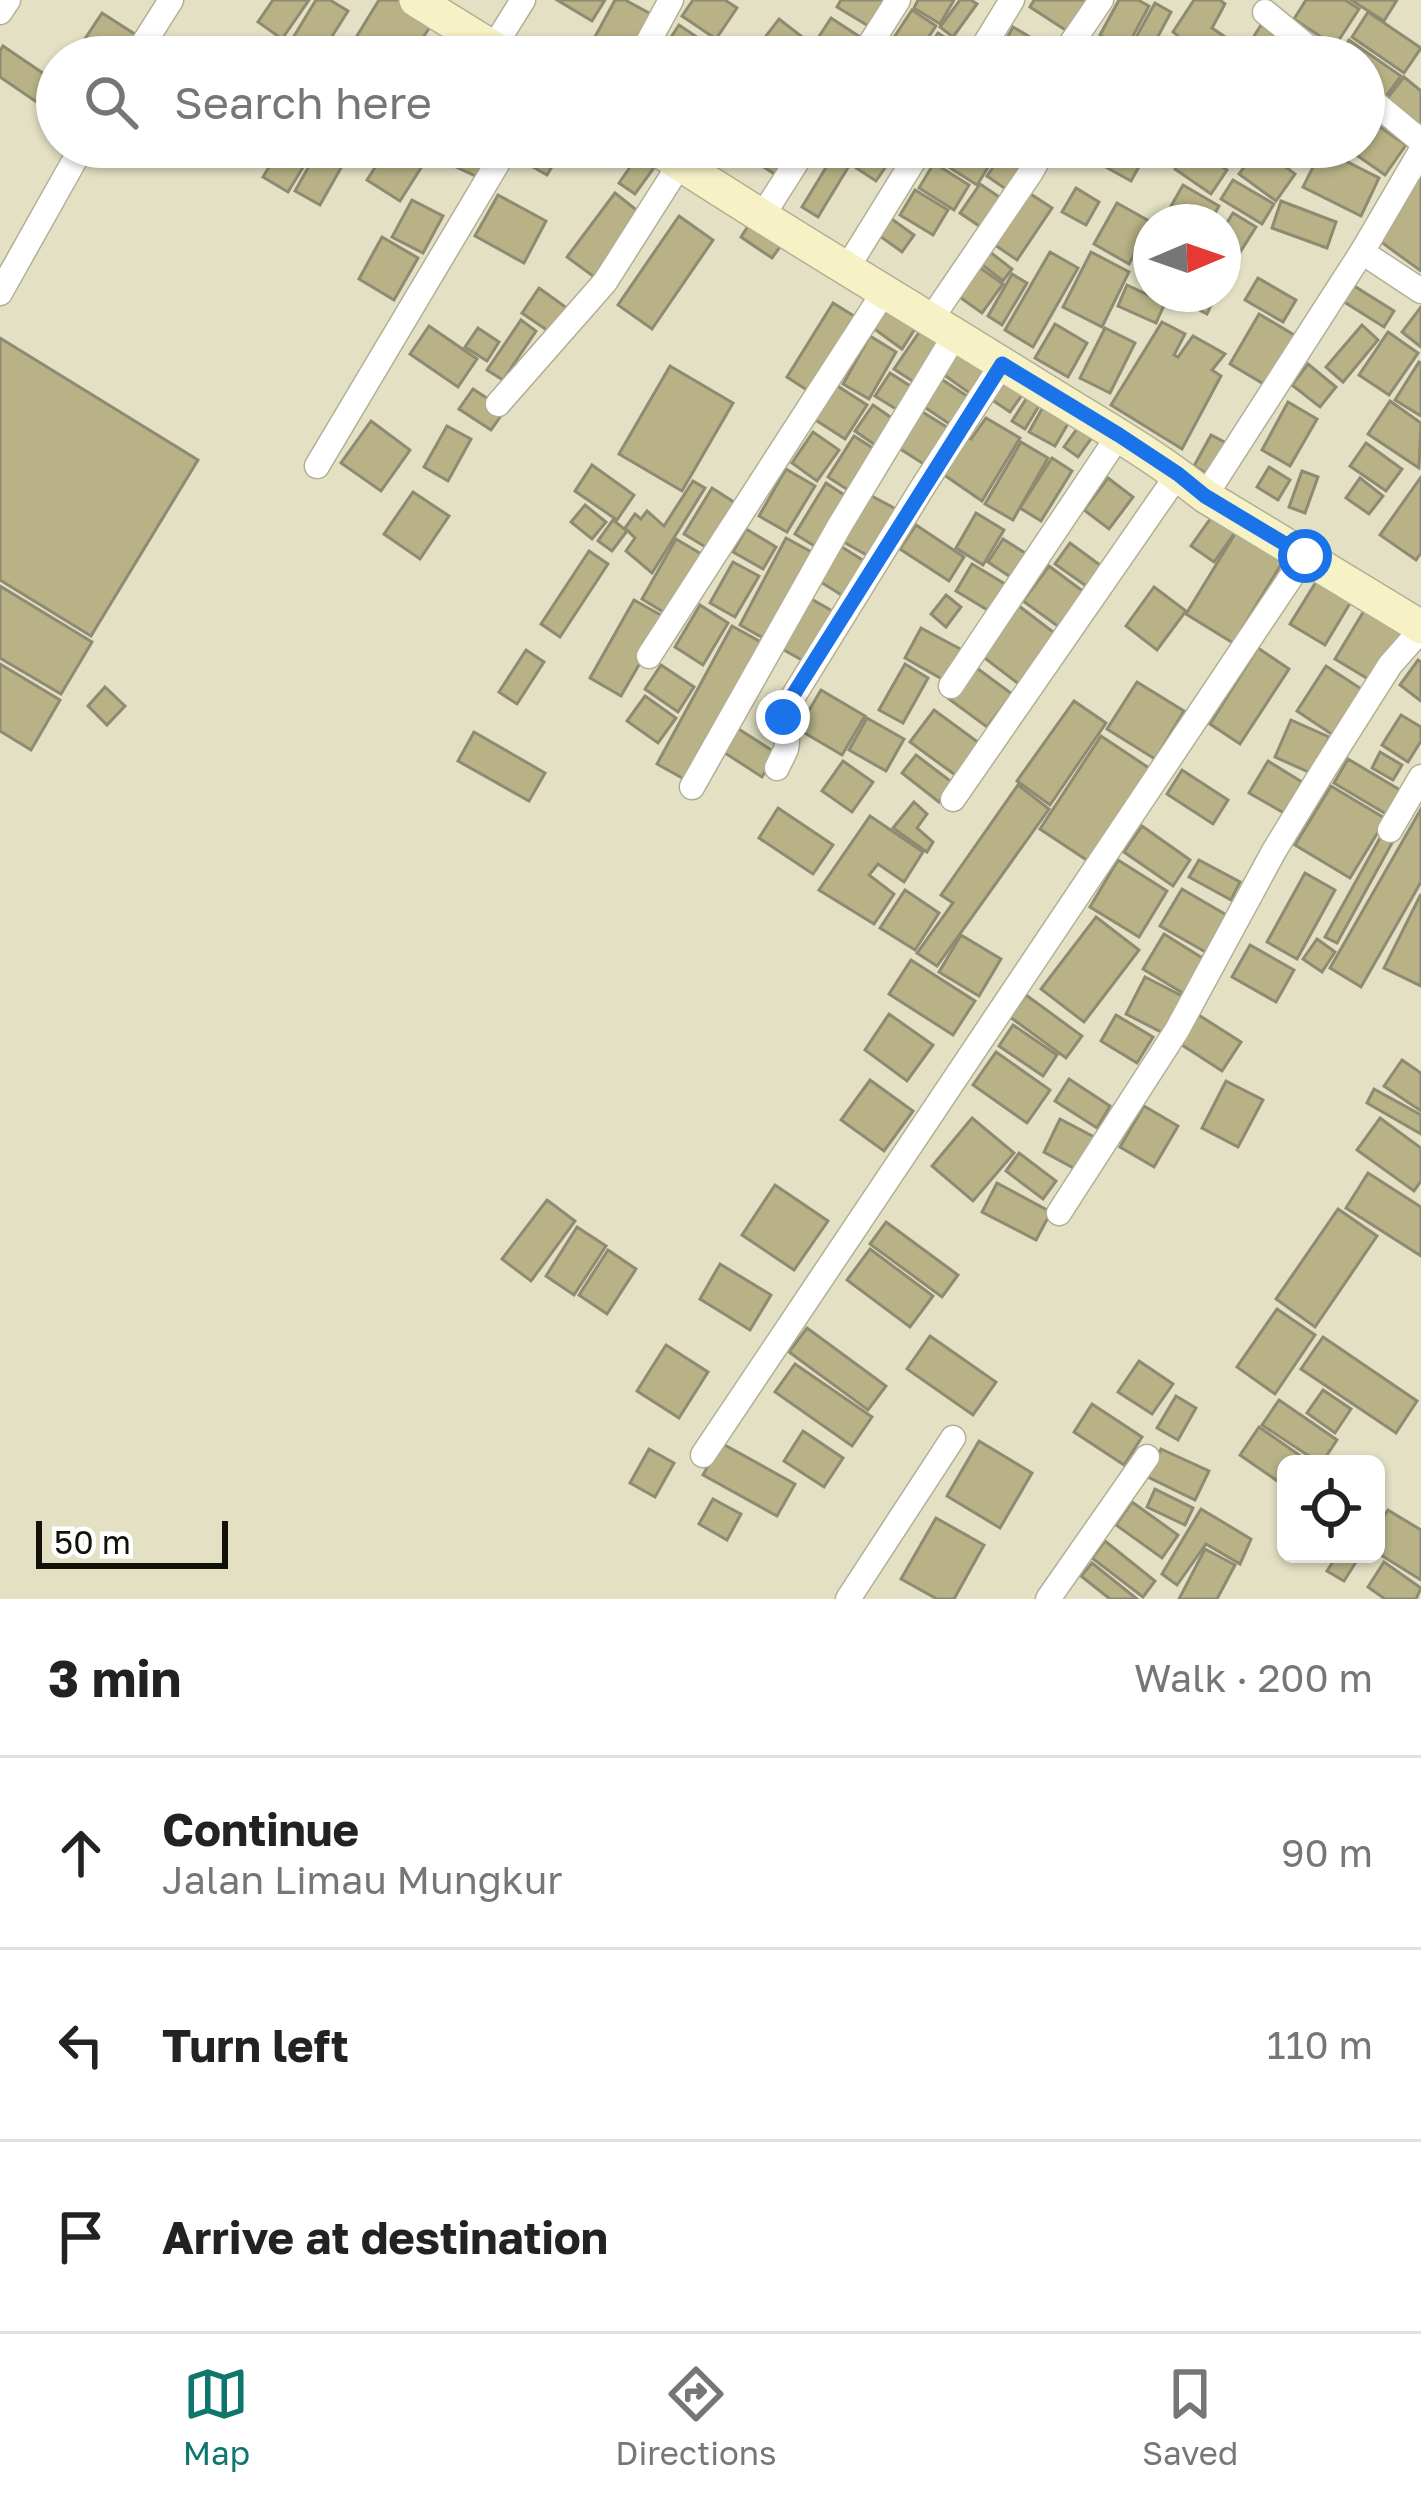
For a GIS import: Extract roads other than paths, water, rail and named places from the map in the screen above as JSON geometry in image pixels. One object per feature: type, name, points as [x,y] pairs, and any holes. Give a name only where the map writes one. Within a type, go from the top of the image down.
[{"type":"street","points":[[0,12],[8,0]]},
{"type":"street","points":[[148,36],[171,0]]},
{"type":"street","points":[[416,0],[475,36]]},
{"type":"street","points":[[508,36],[523,0]]},
{"type":"street","points":[[651,36],[671,0]]},
{"type":"street","points":[[875,36],[898,0]]},
{"type":"street","points":[[990,36],[1012,0]]},
{"type":"street","points":[[1076,36],[1101,0]]},
{"type":"street","points":[[1265,12],[1294,36]]},
{"type":"street","points":[[1385,111],[1421,141]]},
{"type":"street","points":[[1205,496],[1421,151]]},
{"type":"street","points":[[0,293],[70,168]]},
{"type":"street","points":[[317,466],[495,168]]},
{"type":"street","points":[[498,404],[605,281],[661,168]]},
{"type":"street","points":[[685,168],[1421,628],[1390,665],[1323,771],[1177,1030],[1059,1213]]},
{"type":"street","points":[[761,218],[793,168]]},
{"type":"street","points":[[847,268],[909,168]]},
{"type":"street","points":[[692,787],[1033,168]]},
{"type":"street","points":[[1362,252],[1421,291]]},
{"type":"street","points":[[650,656],[884,292]]},
{"type":"street","points":[[777,768],[786,751],[783,717],[790,700],[1002,364]]},
{"type":"street","points":[[951,686],[1119,435]]},
{"type":"street","points":[[953,799],[1178,474]]},
{"type":"street","points":[[703,1455],[1305,556]]},
{"type":"street","points":[[1390,830],[1421,777]]},
{"type":"street","points":[[848,1599],[953,1438]]},
{"type":"street","points":[[1048,1599],[1147,1457]]}]
